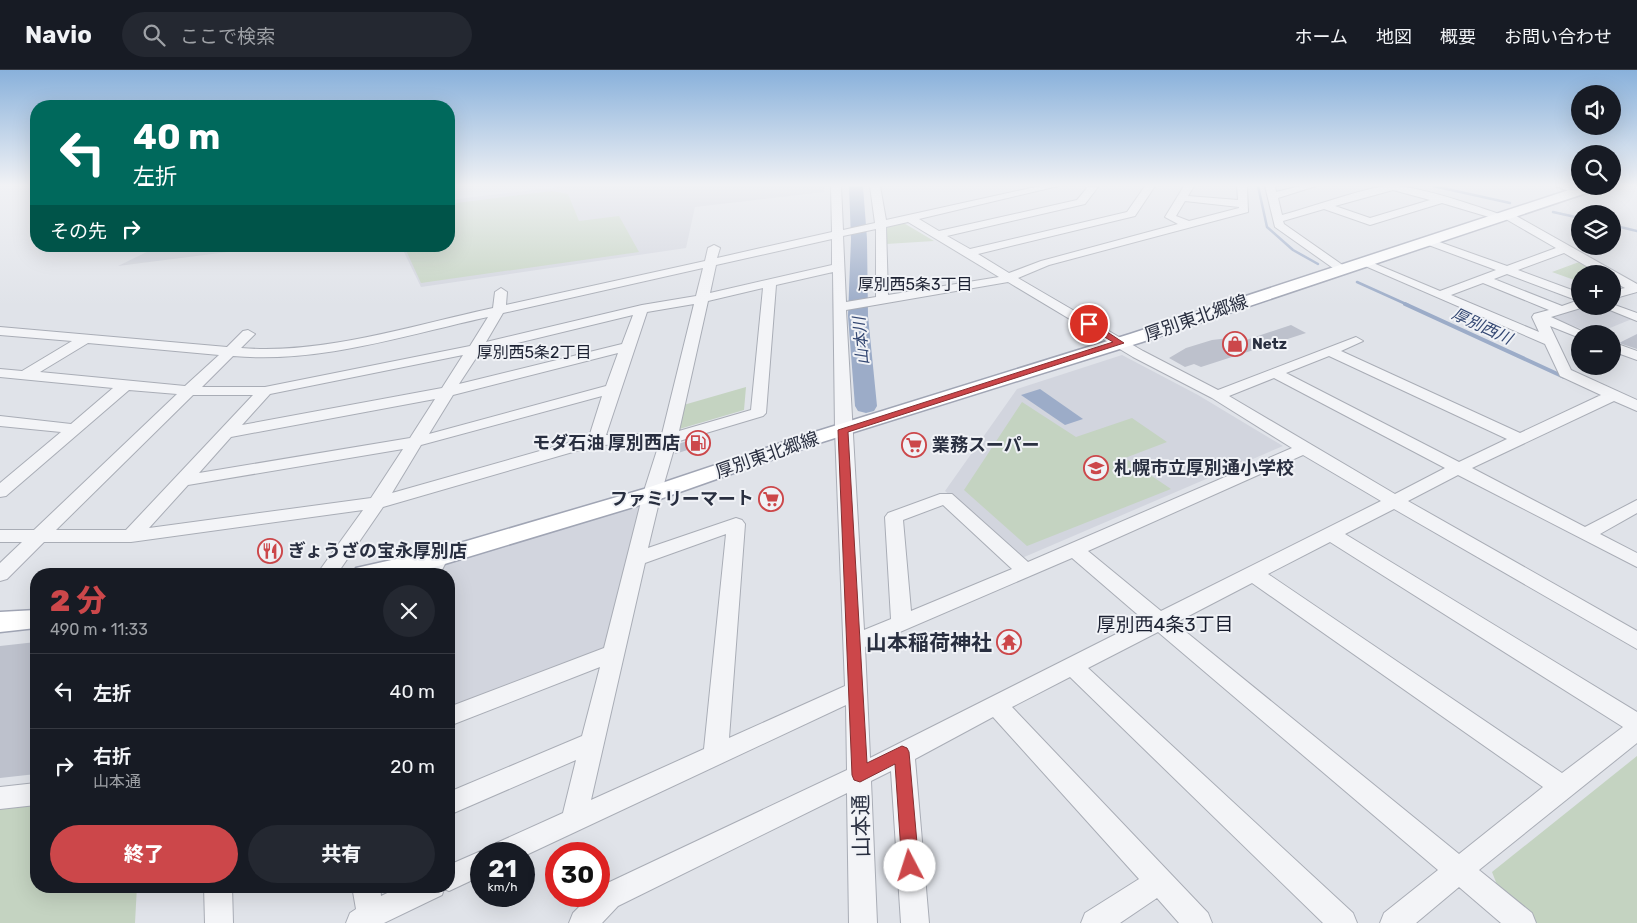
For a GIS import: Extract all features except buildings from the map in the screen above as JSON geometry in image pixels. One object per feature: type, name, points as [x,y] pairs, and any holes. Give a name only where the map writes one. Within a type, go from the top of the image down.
[{"type":"main road","name":"厚別東北郷線","points":[[417,568],[434,566],[843,430],[1120,343],[1473,226]]},
{"type":"main road","points":[[0,622],[30,620]]},
{"type":"street","name":"山本通","points":[[838,226],[839,267],[845,306],[843,430],[877,633],[857,690],[882,763],[864,923]]},
{"type":"street","points":[[0,331],[259,354],[327,349],[499,310],[712,255],[838,234],[875,226]]},
{"type":"street","points":[[876,300],[878,226]]},
{"type":"street","points":[[922,226],[1183,380],[1217,396],[1304,449],[1637,640]]},
{"type":"street","points":[[938,235],[979,226]]},
{"type":"street","points":[[969,253],[1084,226]]},
{"type":"street","points":[[1089,226],[1125,243]]},
{"type":"street","points":[[845,306],[1010,277],[1045,263],[1188,226]]},
{"type":"street","points":[[1280,226],[1340,270]]},
{"type":"street","points":[[1521,226],[1593,265]]},
{"type":"street","points":[[1427,241],[1571,294]]},
{"type":"street","points":[[1440,295],[1564,249]]},
{"type":"street","points":[[574,819],[652,494],[669,439],[712,255]]},
{"type":"street","points":[[1362,262],[1549,341]]},
{"type":"street","points":[[0,374],[189,391],[265,391],[474,349],[642,309],[702,298],[839,267]]},
{"type":"street","points":[[1483,279],[1562,310]]},
{"type":"street","points":[[1621,280],[1636,288]]},
{"type":"street","points":[[0,536],[130,536],[377,503],[596,440],[669,439],[758,412],[770,283]]},
{"type":"street","points":[[1621,292],[1636,288]]},
{"type":"street","points":[[330,568],[377,503],[499,310],[501,292]]},
{"type":"street","points":[[1539,317],[1571,307]]},
{"type":"street","points":[[596,440],[627,346],[642,309]]},
{"type":"street","points":[[1621,311],[1637,317]]},
{"type":"street","points":[[1539,317],[1565,372],[1637,418]]},
{"type":"street","points":[[1539,317],[1571,330]]},
{"type":"street","points":[[0,574],[248,334]]},
{"type":"street","points":[[24,376],[87,338]]},
{"type":"street","points":[[1217,396],[1356,341]]},
{"type":"street","points":[[227,433],[447,392],[627,346]]},
{"type":"street","points":[[1621,350],[1637,356]]},
{"type":"street","points":[[1329,351],[1521,440]]},
{"type":"street","points":[[1274,372],[1637,561]]},
{"type":"street","points":[[0,492],[8,477],[75,429],[126,385]]},
{"type":"street","points":[[182,481],[416,442],[612,389]]},
{"type":"street","points":[[130,536],[265,391]]},
{"type":"street","points":[[583,923],[608,896],[997,706],[1459,468],[1607,398],[1637,406]]},
{"type":"street","points":[[0,421],[75,429]]},
{"type":"street","points":[[877,633],[1026,571],[1304,449]]},
{"type":"street","points":[[877,633],[894,517],[946,498],[1026,571]]},
{"type":"street","points":[[1586,534],[1637,506]]},
{"type":"street","points":[[637,559],[736,524],[716,754]]},
{"type":"street","points":[[1330,534],[1637,724]]},
{"type":"street","points":[[1074,550],[1158,622],[1522,923]]},
{"type":"street","points":[[1252,573],[1562,787]]},
{"type":"street","points":[[455,715],[614,653]]},
{"type":"street","points":[[1072,667],[1342,923]]},
{"type":"street","points":[[525,842],[857,690]]},
{"type":"street","points":[[997,706],[1198,923]]},
{"type":"street","points":[[1394,923],[1562,787],[1637,730]]},
{"type":"street","points":[[455,801],[592,742]]},
{"type":"street","points":[[882,763],[915,923]]},
{"type":"street","points":[[0,798],[30,795]]},
{"type":"street","points":[[455,875],[470,868]]},
{"type":"street","points":[[1095,923],[1159,881]]},
{"type":"street","points":[[218,893],[219,923]]},
{"type":"street","points":[[366,893],[365,919],[418,893]]},
{"type":"shaded area","points":[[455,226],[691,226],[686,248],[421,287],[404,252],[455,252]]},
{"type":"shaded area","points":[[147,252],[228,252],[118,266]]},
{"type":"shaded area","points":[[1571,310],[1571,315],[1621,315],[1632,319],[1617,325],[1571,325],[1550,317]]},
{"type":"shaded area","name":"札幌市立厚別通小学校","points":[[1122,355],[1198,395],[1283,446],[1022,558],[945,491],[1017,389]]},
{"type":"shaded area","points":[[652,494],[614,653],[455,715],[455,568],[387,568]]},
{"type":"green space","points":[[455,226],[624,226],[639,252],[421,283],[407,252],[455,252]]},
{"type":"green space","points":[[883,226],[908,226],[934,241],[886,244]]},
{"type":"green space","points":[[1579,262],[1584,265],[1571,265],[1571,279],[1552,272]]},
{"type":"green space","points":[[746,387],[744,410],[676,430],[680,406]]},
{"type":"green space","points":[[1022,402],[1076,437],[1132,418],[1167,442],[1125,458],[1171,489],[1027,546],[964,490]]},
{"type":"green space","points":[[1637,756],[1637,923],[1536,923],[1501,895],[1492,872]]},
{"type":"green space","points":[[30,801],[30,893],[137,893],[135,923],[0,923],[0,804]]},
{"type":"water","points":[[1040,389],[1083,419],[1065,425],[1021,395]]},
{"type":"waterway","name":"山本川","points":[[858,226],[858,316],[866,406]]},
{"type":"waterway","name":"厚別西川","points":[[1267,226],[1293,250],[1318,264]]},
{"type":"waterway","points":[[1621,227],[1637,231]]},
{"type":"waterway","name":"厚別西川","points":[[1357,282],[1408,305]]},
{"type":"waterway","name":"厚別西川","points":[[1405,304],[1564,377]]},
{"type":"place","name":"Netz","points":[[1235,344]]},
{"type":"place","name":"モダ石油 厚別西店","points":[[698,443]]},
{"type":"place","name":"業務スーパー","points":[[914,445]]},
{"type":"place","name":"札幌市立厚別通小学校","points":[[1096,468]]},
{"type":"place","name":"ファミリーマート","points":[[771,499]]},
{"type":"place","name":"ぎょうざの宝永厚別店","points":[[270,551]]},
{"type":"place","name":"山本稲荷神社","points":[[1009,642]]},
{"type":"district","name":"厚別西5条3丁目","points":[[915,284]]},
{"type":"district","name":"厚別西5条2丁目","points":[[534,352]]},
{"type":"district","name":"厚別西4条3丁目","points":[[1165,624]]},
{"type":"route","points":[[910,866],[902,752],[860,775],[843,430],[1120,343],[1089,324]]}]
